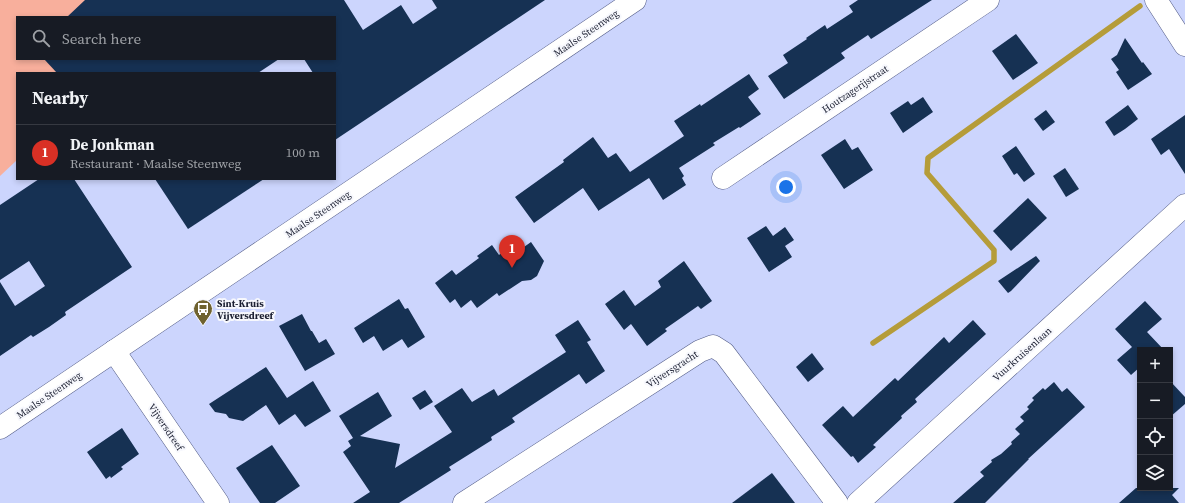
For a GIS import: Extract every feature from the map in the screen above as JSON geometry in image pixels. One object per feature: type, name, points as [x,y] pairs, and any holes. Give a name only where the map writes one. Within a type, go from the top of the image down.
[{"type":"street","name":"Maalse Steenweg","points":[[0,428],[635,0]]},
{"type":"street","name":"Houtzagerijstraat","points":[[722,178],[988,0]]},
{"type":"street","points":[[1156,0],[1185,45]]},
{"type":"street","name":"Vuurkruisenlaan","points":[[858,503],[1185,205]]},
{"type":"street","name":"Vijversgracht","points":[[464,503],[700,351],[713,346],[724,353],[837,503]]},
{"type":"street","name":"Vijversdreef","points":[[114,351],[218,503]]},
{"type":"shaded area","points":[[0,0],[183,0],[166,16],[16,16],[16,60],[121,60],[108,72],[16,72],[16,161],[0,176]]},
{"type":"building","points":[[85,0],[344,0],[363,30],[401,5],[413,24],[437,8],[432,0],[545,0],[336,139],[336,72],[312,72],[305,60],[336,60],[336,16],[68,16]]},
{"type":"building","points":[[858,0],[932,0],[871,39],[868,35],[841,53],[845,58],[784,99],[768,76],[788,63],[783,55],[825,25],[827,29],[853,12],[849,6]]},
{"type":"building","points":[[1016,34],[1038,63],[1013,80],[992,51]]},
{"type":"building","points":[[1125,38],[1142,63],[1143,62],[1152,74],[1128,90],[1116,72],[1119,70],[1111,59],[1117,55]]},
{"type":"building","points":[[45,60],[278,60],[260,72],[56,72]]},
{"type":"building","points":[[749,74],[759,89],[748,97],[761,114],[713,143],[715,145],[679,168],[684,176],[682,178],[686,185],[663,200],[649,178],[598,211],[583,188],[534,223],[515,197],[564,162],[563,160],[593,137],[608,158],[616,153],[630,172],[684,136],[674,121],[700,104],[701,106]]},
{"type":"building","points":[[923,97],[933,112],[903,133],[890,113],[908,101],[911,105]]},
{"type":"building","points":[[1128,105],[1138,119],[1114,136],[1105,122]]},
{"type":"building","points":[[1046,110],[1055,122],[1043,131],[1034,119]]},
{"type":"building","points":[[1185,115],[1185,174],[1169,149],[1161,155],[1151,139]]},
{"type":"building","points":[[845,139],[852,150],[858,147],[873,170],[844,189],[821,155]]},
{"type":"building","points":[[1016,146],[1035,174],[1024,182],[1017,173],[1014,175],[1002,156]]},
{"type":"building","points":[[1065,168],[1079,189],[1066,197],[1053,176]]},
{"type":"building","points":[[38,180],[75,180],[132,267],[65,312],[66,315],[49,327],[33,337],[31,335],[0,356],[0,282],[15,306],[45,286],[29,261],[0,280],[0,205]]},
{"type":"building","points":[[156,180],[262,180],[188,229]]},
{"type":"building","points":[[1028,198],[1047,218],[1011,251],[993,231]]},
{"type":"building","points":[[766,226],[773,236],[785,227],[794,240],[785,246],[792,257],[769,272],[747,238]]},
{"type":"building","points":[[531,242],[544,261],[537,276],[531,280],[522,281],[499,296],[497,293],[477,308],[471,300],[461,308],[455,299],[450,303],[435,283],[452,270],[456,275],[479,258],[477,256],[492,245],[499,255],[505,250],[510,257]]},
{"type":"building","points":[[1036,256],[1040,261],[1008,293],[998,281]]},
{"type":"building","points":[[684,261],[712,301],[701,309],[698,306],[665,329],[667,331],[647,346],[631,324],[624,330],[605,304],[624,290],[635,306],[661,287],[658,281]]},
{"type":"building","points":[[399,299],[405,309],[408,308],[425,337],[408,348],[402,339],[383,351],[374,336],[363,343],[354,328]]},
{"type":"building","points":[[1145,301],[1162,319],[1147,332],[1161,347],[1137,347],[1137,370],[1131,375],[1117,360],[1132,347],[1115,329]]},
{"type":"building","points":[[302,314],[319,343],[326,339],[335,354],[305,371],[279,326]]},
{"type":"building","points":[[578,320],[591,340],[587,342],[605,371],[586,384],[579,374],[512,418],[515,422],[491,437],[492,440],[449,467],[451,470],[399,503],[353,503],[370,492],[343,452],[351,446],[348,441],[353,438],[339,416],[378,392],[392,416],[360,436],[400,444],[395,468],[452,432],[434,406],[462,388],[472,402],[494,389],[498,396],[566,352],[555,335]]},
{"type":"building","points":[[973,320],[986,334],[915,399],[917,402],[873,445],[876,447],[858,463],[822,425],[843,406],[853,417],[895,378],[898,381],[944,337],[949,343]]},
{"type":"building","points":[[812,353],[824,369],[808,382],[796,367]]},
{"type":"building","points":[[266,367],[287,398],[313,381],[331,411],[305,427],[295,414],[279,425],[266,405],[243,421],[229,418],[226,414],[215,412],[209,404]]},
{"type":"building","points":[[1054,382],[1062,392],[1067,388],[1085,407],[1028,459],[985,503],[953,503],[984,476],[980,472],[992,462],[991,460],[1001,454],[1012,444],[1011,442],[1020,434],[1015,429],[1024,421],[1020,417],[1029,409],[1027,407],[1034,400],[1032,398],[1043,388],[1045,390]]},
{"type":"building","points":[[1173,384],[1185,397],[1185,404],[1173,414]]},
{"type":"building","points":[[425,390],[433,402],[420,410],[412,398]]},
{"type":"building","points":[[122,428],[139,454],[121,467],[123,469],[111,478],[110,476],[106,479],[87,452]]},
{"type":"building","points":[[272,445],[300,486],[275,503],[260,503],[236,468]]},
{"type":"building","points":[[772,473],[795,503],[732,503]]},
{"type":"building","points":[[1136,488],[1137,491],[1173,491],[1173,488],[1179,488],[1172,495],[1179,503],[1119,503]]},
{"type":"waterway","points":[[873,343],[994,261],[994,250],[927,173],[928,158],[1140,6]]},
{"type":"place","name":"De Jonkman","points":[[512,268]]},
{"type":"place","name":"Sint-Kruis Vijversdreef","points":[[203,326]]}]
